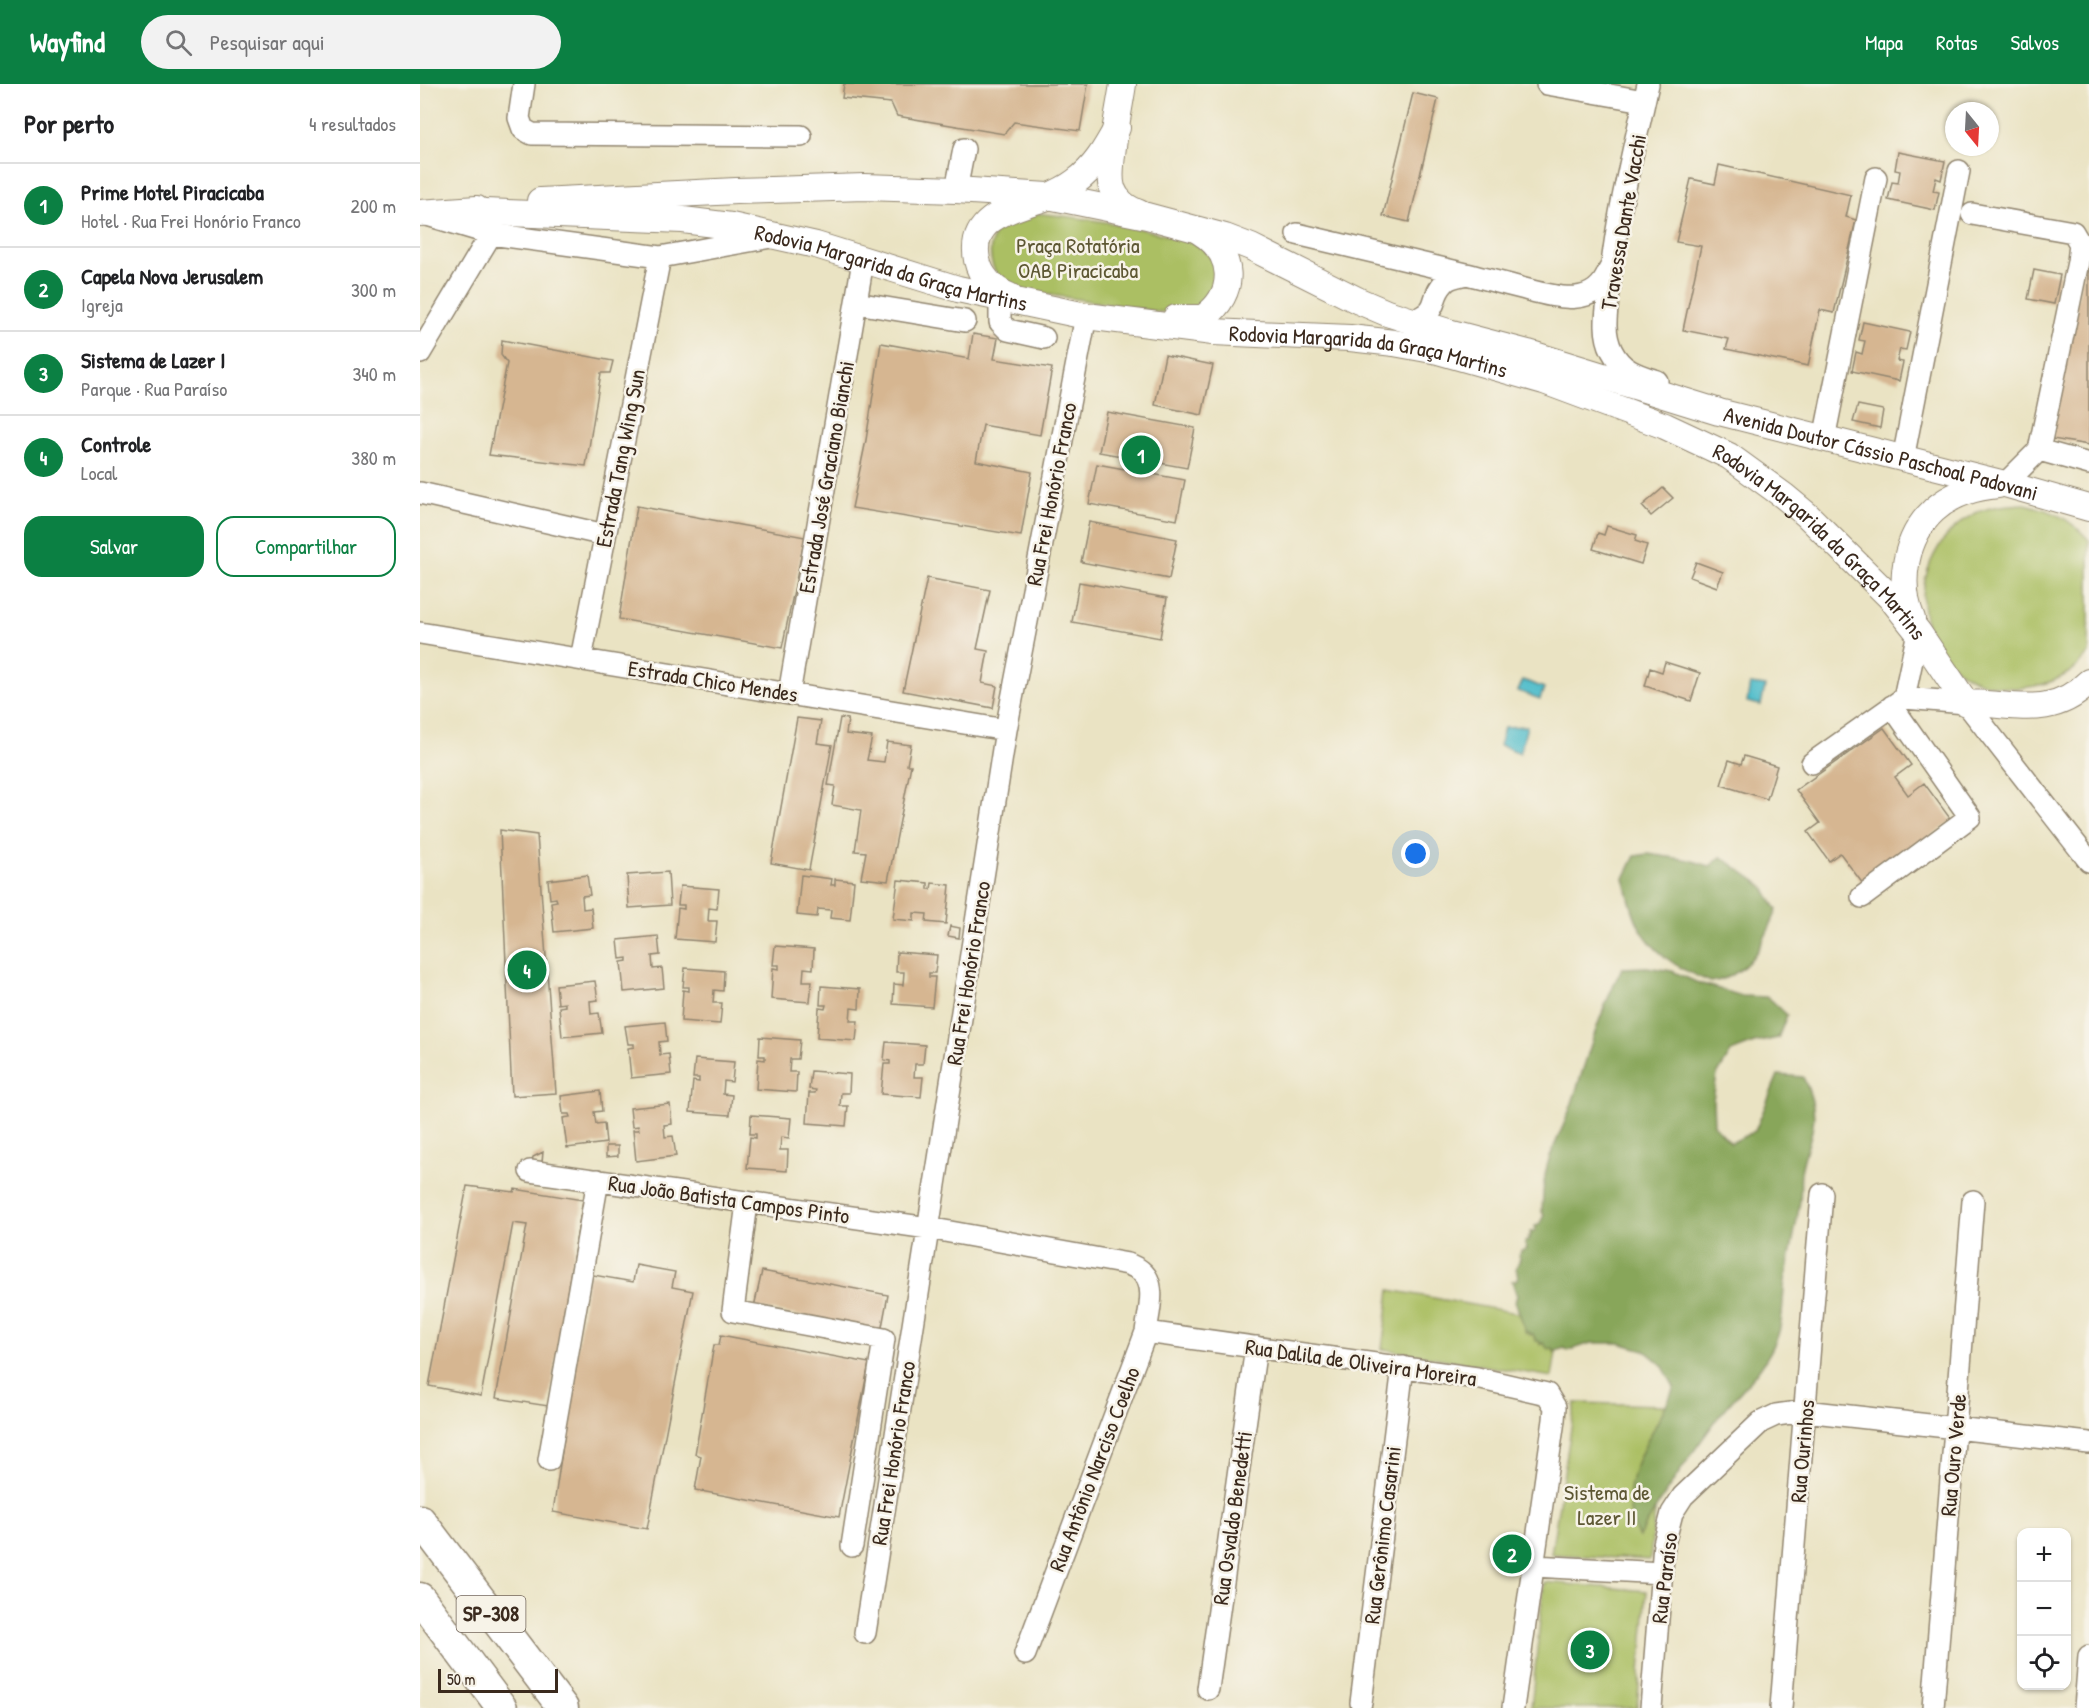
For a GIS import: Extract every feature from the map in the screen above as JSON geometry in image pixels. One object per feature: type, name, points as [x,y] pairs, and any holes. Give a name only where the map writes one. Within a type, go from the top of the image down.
[{"type":"highway","name":"SP-308","points":[[420,1520],[563,1708]]},
{"type":"highway","name":"SP-308","points":[[420,1598],[502,1708]]},
{"type":"main road","points":[[1123,84],[1112,158],[1111,187],[1126,208],[1147,216]]},
{"type":"main road","points":[[1028,303],[992,287],[982,273],[976,247],[980,234],[987,223],[999,214],[1018,205],[1048,196],[1077,181],[1091,169],[1104,152],[1117,128]]},
{"type":"main road","name":"Rodovia Margarida da Graça Martins","points":[[420,213],[459,211],[561,199],[864,187],[1048,196],[1147,216],[1196,229],[1251,247],[1336,291],[1387,313],[1528,353],[1672,398]]},
{"type":"main road","name":"Rodovia Margarida da Graça Martins","points":[[459,211],[683,220],[730,225],[816,245],[958,289],[1086,316],[1213,332],[1350,338],[1394,343],[1438,351],[1495,366],[1609,404],[1665,426],[1730,456],[1807,515],[1891,598],[1918,632],[1966,703]]},
{"type":"main road","points":[[1138,321],[1159,316],[1203,318],[1221,302],[1228,279],[1227,266],[1217,246],[1196,229]]},
{"type":"main road","name":"Avenida Doutor Cássio Paschoal Padovani","points":[[1672,398],[2089,508]]},
{"type":"main road","points":[[1730,456],[1741,439],[1762,423]]},
{"type":"main road","points":[[1918,632],[1904,591],[1905,566],[1916,533],[1934,510],[1946,501],[1979,487],[2005,484]]},
{"type":"main road","points":[[1966,703],[2026,708],[2042,706],[2069,697],[2089,681]]},
{"type":"street","points":[[524,84],[519,118],[523,129],[532,134],[801,135]]},
{"type":"street","points":[[1547,84],[1646,93]]},
{"type":"street","name":"Travessa Dante Vacchi","points":[[1646,93],[1612,261],[1606,321],[1607,339],[1613,353],[1631,372],[1661,382],[1672,398]]},
{"type":"street","points":[[956,190],[964,149]]},
{"type":"street","points":[[1903,459],[1959,171]]},
{"type":"street","points":[[1824,439],[1876,178]]},
{"type":"street","points":[[420,213],[491,234],[660,257],[780,236]]},
{"type":"street","points":[[1972,214],[2073,232],[2080,244],[2039,450],[2005,484]]},
{"type":"street","points":[[420,352],[491,234]]},
{"type":"street","points":[[1297,234],[1552,296],[1575,304],[1593,315],[1600,323],[1607,339]]},
{"type":"street","name":"Estrada Tang Wing Sun","points":[[580,659],[660,257]]},
{"type":"street","name":"Estrada José Graciano Bianchi","points":[[789,694],[863,261]]},
{"type":"street","points":[[1552,296],[1573,298],[1595,291],[1606,279],[1612,261]]},
{"type":"street","points":[[1412,262],[1426,271],[1438,292]]},
{"type":"street","points":[[1413,321],[1432,310],[1438,292],[1444,283],[1453,277],[1467,274]]},
{"type":"street","points":[[1000,297],[1000,322],[1008,330],[1044,338]]},
{"type":"street","points":[[856,303],[965,321]]},
{"type":"street","name":"Rua Frei Honório Franco","points":[[865,1633],[1006,730],[1086,316]]},
{"type":"street","points":[[2039,450],[2089,464]]},
{"type":"street","points":[[420,493],[605,535]]},
{"type":"street","points":[[1862,897],[1970,817],[1898,702],[1918,632]]},
{"type":"street","name":"Estrada Chico Mendes","points":[[420,633],[1006,730]]},
{"type":"street","points":[[1812,763],[1898,702],[1966,703]]},
{"type":"street","name":"Rodovia Margarida da Graça Martins","points":[[1966,703],[2089,861]]},
{"type":"street","name":"Rua João Batista Campos Pinto","points":[[530,1171],[928,1227],[1128,1264],[1142,1271],[1150,1281]]},
{"type":"street","points":[[549,1460],[598,1180]]},
{"type":"street","name":"Rua Ourinhos","points":[[1781,1708],[1822,1194]]},
{"type":"street","name":"Rua Ouro Verde","points":[[1933,1708],[1973,1201]]},
{"type":"street","points":[[747,1203],[733,1311],[884,1339],[852,1546]]},
{"type":"street","name":"Rua Antônio Narciso Coelho","points":[[1025,1654],[1146,1332],[1150,1281]]},
{"type":"street","name":"Rua Dalila de Oliveira Moreira","points":[[1146,1332],[1477,1378],[1547,1394],[1556,1407],[1534,1566]]},
{"type":"street","name":"Rua Osvaldo Benedetti","points":[[1208,1689],[1256,1347]]},
{"type":"street","name":"Rua Gerônimo Casarini","points":[[1362,1703],[1402,1367]]},
{"type":"street","name":"Rua Paraíso","points":[[1651,1708],[1664,1544],[1672,1513],[1683,1496],[1761,1422],[1776,1415],[1805,1411],[1955,1426],[2089,1443]]},
{"type":"street","points":[[1513,1708],[1534,1566],[1662,1573]]},
{"type":"street","points":[[2085,1708],[2089,1656]]},
{"type":"green space","name":"Praça Rotatória OAB Piracicaba","points":[[1034,213],[1116,224],[1192,242],[1203,248],[1213,260],[1216,283],[1213,291],[1205,304],[1200,307],[1159,312],[1013,289],[1001,280],[994,269],[991,256],[992,239],[996,232],[1011,222]]},
{"type":"green space","points":[[2025,504],[2060,516],[2075,526],[2089,540],[2089,653],[2073,670],[2052,681],[2014,688],[1995,686],[1960,671],[1934,642],[1923,607],[1924,589],[1934,554],[1957,526],[1972,515],[1984,510]]},
{"type":"green space","points":[[1648,854],[1689,860],[1710,866],[1721,857],[1763,886],[1777,910],[1761,945],[1746,965],[1736,973],[1711,982],[1669,960],[1651,944],[1636,919],[1624,878],[1635,856]]},
{"type":"green space","points":[[1647,967],[1672,971],[1696,982],[1742,996],[1768,997],[1787,1015],[1778,1038],[1754,1043],[1731,1052],[1717,1075],[1713,1100],[1714,1125],[1731,1143],[1755,1131],[1778,1075],[1803,1077],[1812,1100],[1814,1119],[1801,1173],[1800,1201],[1785,1281],[1781,1322],[1773,1347],[1751,1380],[1717,1419],[1696,1448],[1639,1537],[1631,1516],[1629,1498],[1631,1481],[1643,1449],[1674,1387],[1662,1365],[1644,1350],[1619,1343],[1591,1343],[1568,1351],[1564,1348],[1554,1352],[1553,1348],[1549,1349],[1543,1343],[1540,1344],[1533,1334],[1526,1333],[1515,1301],[1517,1296],[1512,1281],[1518,1276],[1516,1268],[1520,1259],[1519,1255],[1521,1251],[1527,1249],[1525,1242],[1529,1240],[1530,1232],[1536,1230],[1535,1226],[1539,1225],[1544,1215],[1542,1212],[1543,1191],[1548,1164],[1569,1113],[1607,1002],[1622,968]]},
{"type":"green space","points":[[1390,1290],[1561,1321],[1552,1377],[1382,1349]]},
{"type":"green space","name":"Sistema de Lazer II","points":[[1575,1403],[1666,1405],[1650,1560],[1551,1554]]},
{"type":"green space","points":[[1544,1582],[1647,1591],[1637,1708],[1531,1708]]},
{"type":"water","points":[[1523,680],[1544,688],[1540,699],[1518,691]]},
{"type":"water","points":[[1750,684],[1765,686],[1761,705],[1747,702]]},
{"type":"water","points":[[1527,726],[1520,753],[1500,745],[1504,727]]},
{"type":"building","points":[[844,84],[1088,84],[1080,131],[1014,122],[1004,134],[897,116],[891,103],[842,98]]},
{"type":"building","points":[[1413,93],[1438,99],[1409,222],[1383,216]]},
{"type":"building","points":[[1898,152],[1945,161],[1941,180],[1936,178],[1933,191],[1939,192],[1935,210],[1888,200],[1892,182],[1898,183],[1900,171],[1895,170]]},
{"type":"building","points":[[1719,165],[1851,195],[1846,217],[1856,220],[1834,313],[1820,310],[1808,366],[1726,349],[1729,339],[1683,330],[1701,246],[1676,242],[1691,179],[1715,184]]},
{"type":"building","points":[[2089,241],[2089,445],[2052,439]]},
{"type":"building","points":[[2034,270],[2060,275],[2054,304],[2028,299]]},
{"type":"building","points":[[1863,322],[1910,332],[1906,350],[1900,349],[1897,361],[1903,362],[1899,381],[1852,371],[1856,352],[1862,354],[1865,341],[1859,340]]},
{"type":"building","points":[[973,334],[998,338],[994,359],[1052,368],[1040,435],[983,425],[976,461],[1032,472],[1021,536],[852,508],[866,440],[881,343],[969,359]]},
{"type":"building","points":[[502,340],[613,361],[610,373],[601,373],[586,466],[489,455],[507,363],[501,355]]},
{"type":"building","points":[[1165,355],[1213,365],[1202,415],[1155,405]]},
{"type":"building","points":[[1858,405],[1883,410],[1880,428],[1853,422]]},
{"type":"building","points":[[1107,412],[1195,428],[1187,468],[1099,452]]},
{"type":"building","points":[[1097,464],[1185,480],[1177,520],[1089,504]]},
{"type":"building","points":[[1663,488],[1673,498],[1651,516],[1642,506]]},
{"type":"building","points":[[637,506],[805,537],[782,648],[619,619]]},
{"type":"building","points":[[1089,522],[1177,539],[1169,579],[1081,562]]},
{"type":"building","points":[[1607,526],[1637,535],[1635,541],[1647,545],[1641,564],[1593,549],[1598,533],[1604,535]]},
{"type":"building","points":[[1696,562],[1723,572],[1717,587],[1690,577]]},
{"type":"building","points":[[927,578],[990,590],[977,649],[988,651],[982,683],[997,686],[993,708],[903,691]]},
{"type":"building","points":[[1079,582],[1167,598],[1160,638],[1072,622]]},
{"type":"building","points":[[1665,662],[1700,673],[1691,701],[1645,686],[1650,668],[1662,672]]},
{"type":"building","points":[[797,718],[821,721],[817,743],[832,745],[809,870],[771,863]]},
{"type":"building","points":[[840,718],[848,719],[846,734],[872,737],[867,760],[884,762],[887,742],[911,745],[907,765],[911,765],[888,881],[861,878],[866,852],[855,851],[861,810],[832,805],[835,786],[828,785]]},
{"type":"building","points":[[1884,728],[1911,765],[1895,777],[1908,795],[1924,783],[1952,821],[1863,884],[1840,853],[1829,861],[1808,832],[1820,823],[1796,790]]},
{"type":"building","points":[[1744,756],[1777,766],[1767,799],[1721,785],[1729,760],[1741,764]]},
{"type":"building","points":[[500,830],[537,835],[556,1093],[512,1096]]},
{"type":"building","points":[[668,872],[670,905],[629,908],[627,875]]},
{"type":"building","points":[[587,875],[590,895],[582,896],[583,909],[591,908],[593,928],[554,932],[551,902],[557,901],[556,898],[550,899],[548,880]]},
{"type":"building","points":[[801,875],[832,879],[831,885],[835,885],[835,879],[854,881],[850,920],[830,918],[831,910],[818,909],[817,917],[797,915]]},
{"type":"building","points":[[898,880],[928,883],[928,889],[931,889],[932,883],[950,885],[946,924],[926,922],[927,914],[914,913],[914,921],[893,919]]},
{"type":"building","points":[[680,886],[719,889],[717,909],[709,908],[708,921],[717,921],[715,942],[675,939],[678,908],[684,909],[684,905],[678,905]]},
{"type":"building","points":[[950,926],[960,928],[959,938],[948,936]]},
{"type":"building","points":[[658,936],[660,955],[652,956],[653,969],[662,968],[664,988],[624,992],[621,962],[627,961],[627,958],[620,959],[618,940]]},
{"type":"building","points":[[775,946],[814,949],[813,969],[804,968],[803,981],[812,981],[810,1002],[771,999],[773,968],[779,969],[779,965],[773,965]]},
{"type":"building","points":[[897,952],[937,955],[935,973],[929,973],[929,977],[935,977],[932,1007],[893,1004],[894,984],[903,985],[904,972],[896,972]]},
{"type":"building","points":[[685,968],[724,971],[723,991],[714,990],[713,1003],[722,1003],[720,1024],[681,1021],[683,990],[689,991],[689,987],[683,987]]},
{"type":"building","points":[[595,981],[598,1000],[590,1001],[591,1014],[599,1013],[602,1033],[562,1037],[559,1007],[565,1006],[565,1003],[558,1004],[556,985]]},
{"type":"building","points":[[821,986],[860,989],[859,1009],[851,1008],[850,1021],[858,1021],[856,1041],[817,1038],[819,1008],[825,1009],[826,1005],[820,1005]]},
{"type":"building","points":[[665,1022],[667,1041],[659,1042],[660,1055],[669,1054],[671,1074],[631,1078],[628,1048],[634,1047],[634,1044],[628,1044],[625,1026]]},
{"type":"building","points":[[760,1037],[800,1040],[798,1059],[790,1059],[789,1072],[797,1072],[796,1092],[756,1089],[758,1059],[765,1060],[765,1056],[759,1056]]},
{"type":"building","points":[[886,1042],[925,1045],[923,1064],[915,1064],[914,1077],[923,1077],[921,1097],[881,1094],[884,1064],[890,1064],[890,1061],[884,1060]]},
{"type":"building","points":[[695,1059],[734,1062],[732,1082],[724,1081],[723,1094],[732,1095],[730,1115],[690,1112],[693,1081],[699,1082],[699,1078],[693,1078]]},
{"type":"building","points":[[811,1071],[850,1074],[849,1093],[841,1093],[840,1106],[848,1106],[846,1126],[807,1123],[809,1093],[815,1093],[816,1090],[809,1089]]},
{"type":"building","points":[[600,1091],[602,1111],[594,1112],[596,1124],[604,1123],[606,1143],[567,1148],[563,1118],[570,1117],[569,1114],[563,1114],[561,1096]]},
{"type":"building","points":[[670,1104],[672,1124],[664,1125],[665,1137],[673,1136],[676,1156],[636,1161],[633,1130],[639,1130],[638,1126],[632,1127],[630,1108]]},
{"type":"building","points":[[751,1115],[791,1118],[789,1138],[781,1137],[780,1150],[788,1150],[787,1171],[747,1168],[750,1137],[756,1138],[756,1134],[750,1134]]},
{"type":"building","points":[[606,1146],[618,1146],[618,1156],[606,1157]]},
{"type":"building","points":[[543,1152],[542,1162],[532,1162],[533,1157]]},
{"type":"building","points":[[467,1186],[514,1192],[515,1189],[583,1200],[548,1406],[496,1398],[527,1225],[513,1223],[481,1396],[429,1386]]},
{"type":"building","points":[[636,1265],[675,1272],[672,1287],[693,1291],[647,1529],[553,1512],[588,1274],[633,1282]]},
{"type":"building","points":[[762,1271],[888,1295],[881,1332],[754,1307]]},
{"type":"building","points":[[721,1335],[869,1363],[839,1517],[695,1490],[701,1456],[695,1454],[714,1345],[719,1345]]},
{"type":"place","name":"Prime Motel Piracicaba","points":[[1141,455]]},
{"type":"place","name":"Controle","points":[[527,970]]},
{"type":"place","name":"Capela Nova Jerusalem","points":[[1512,1554]]},
{"type":"place","name":"Sistema de Lazer I","points":[[1590,1650]]}]
